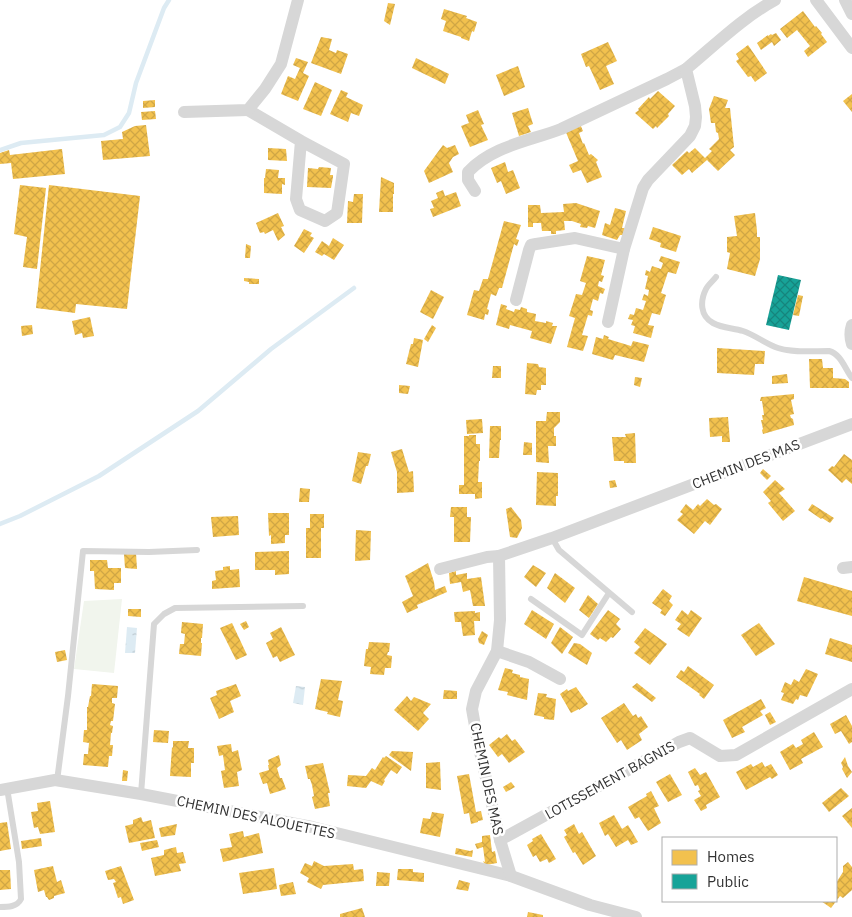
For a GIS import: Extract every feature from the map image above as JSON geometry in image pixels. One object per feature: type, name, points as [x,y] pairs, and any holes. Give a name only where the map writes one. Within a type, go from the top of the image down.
[{"type":"street","points":[[248,110],[265,89],[281,64],[298,0]]},
{"type":"street","points":[[475,191],[468,180],[468,172],[473,166],[490,155],[509,146],[561,129],[686,69],[738,26],[775,0]]},
{"type":"street","points":[[816,0],[852,48]]},
{"type":"street","points":[[845,0],[852,14]]},
{"type":"street","points":[[608,322],[624,250],[643,188],[648,180],[690,136],[695,126],[695,106],[686,69]]},
{"type":"street","points":[[184,112],[248,110],[344,164],[337,212],[324,221],[300,210],[296,198],[301,141]]},
{"type":"street","points":[[516,300],[531,246],[544,242],[575,238],[624,250]]},
{"type":"street","points":[[852,325],[852,344]]},
{"type":"street","name":"CHEMIN DES MAS","points":[[440,569],[499,556],[552,538],[852,424]]},
{"type":"street","name":"CHEMIN DES MAS","points":[[499,556],[500,620],[497,651],[476,691],[472,708],[500,840],[511,876]]},
{"type":"street","points":[[497,651],[529,662],[560,679]]},
{"type":"street","name":"LOTISSEMENT BAGNIS","points":[[500,840],[679,742],[690,738],[720,756],[736,755],[852,689]]},
{"type":"street","name":"CHEMIN DES ALOUETTES","points":[[3,789],[57,781],[141,794],[312,827],[511,876]]},
{"type":"street","points":[[511,876],[590,905],[636,917]]},
{"type":"lane","points":[[716,277],[707,288],[702,302],[704,313],[708,320],[745,332],[778,348],[834,352],[852,378]]},
{"type":"lane","points":[[552,538],[559,550],[632,612]]},
{"type":"lane","points":[[57,781],[83,551],[149,552],[197,550]]},
{"type":"lane","points":[[530,599],[582,635],[610,592]]},
{"type":"lane","points":[[141,794],[154,624],[164,614],[176,608],[303,606]]},
{"type":"lane","points":[[0,907],[15,905],[21,899],[18,862],[3,789]]},
{"type":"shaded area","points":[[122,599],[114,673],[74,669],[84,601]]},
{"type":"water","points":[[127,627],[137,628],[135,653],[125,653]]},
{"type":"water","points":[[296,686],[305,687],[303,705],[293,703]]},
{"type":"building: Homes","points":[[388,3],[395,4],[390,25],[384,21]]},
{"type":"building: Homes","points":[[444,9],[467,16],[466,18],[477,22],[469,41],[443,31],[446,21],[441,19]]},
{"type":"building: Homes","points":[[803,11],[822,33],[827,42],[808,57],[804,51],[810,46],[797,30],[787,38],[780,29]]},
{"type":"building: Homes","points":[[776,33],[781,40],[774,46],[772,42],[761,50],[757,43],[768,35]]},
{"type":"building: Homes","points":[[321,37],[332,39],[329,50],[336,53],[337,50],[348,54],[341,74],[311,63]]},
{"type":"building: Homes","points":[[608,42],[617,61],[606,66],[614,84],[600,90],[589,66],[586,67],[581,54]]},
{"type":"building: Homes","points":[[748,45],[767,73],[755,82],[751,76],[748,77],[736,61],[739,59],[736,54]]},
{"type":"building: Homes","points":[[296,58],[308,62],[303,73],[309,76],[298,101],[281,94],[288,76],[295,79],[300,68],[293,65]]},
{"type":"building: Homes","points":[[416,58],[449,74],[445,84],[412,68]]},
{"type":"building: Homes","points":[[518,66],[525,87],[504,96],[496,75]]},
{"type":"building: Homes","points":[[315,82],[332,90],[321,116],[303,109]]},
{"type":"building: Homes","points":[[341,90],[348,93],[346,97],[363,105],[359,116],[351,113],[348,122],[330,114]]},
{"type":"building: Homes","points":[[658,91],[675,106],[668,114],[669,116],[657,128],[656,126],[653,129],[635,113],[649,97],[650,99]]},
{"type":"building: Homes","points":[[852,94],[852,112],[843,101]]},
{"type":"building: Homes","points":[[714,96],[728,100],[725,108],[730,108],[734,147],[730,150],[735,155],[718,171],[707,160],[692,173],[689,169],[682,175],[672,165],[687,151],[689,153],[695,148],[705,158],[712,151],[709,149],[719,139],[715,123],[711,123],[709,109]]},
{"type":"building: Homes","points":[[155,100],[155,107],[143,108],[143,101]]},
{"type":"building: Homes","points":[[528,108],[533,124],[528,126],[531,132],[519,136],[512,113]]},
{"type":"building: Homes","points":[[478,110],[484,124],[481,125],[488,140],[470,147],[461,126],[469,123],[466,115]]},
{"type":"building: Homes","points":[[155,111],[156,119],[142,120],[141,112]]},
{"type":"building: Homes","points":[[580,124],[583,131],[579,133],[583,144],[589,155],[591,154],[598,160],[596,162],[602,177],[587,183],[581,170],[573,173],[569,165],[578,161],[565,130]]},
{"type":"building: Homes","points":[[146,125],[150,156],[103,160],[101,141],[123,139],[122,132],[135,126]]},
{"type":"building: Homes","points":[[443,145],[447,148],[455,145],[459,154],[453,157],[449,163],[453,172],[429,183],[424,171]]},
{"type":"building: Homes","points":[[268,148],[286,149],[287,161],[268,160]]},
{"type":"building: Homes","points":[[62,149],[65,174],[13,179],[11,163],[0,164],[0,153],[9,150],[10,155]]},
{"type":"building: Homes","points":[[505,162],[508,172],[513,170],[520,188],[506,194],[501,181],[497,183],[491,168]]},
{"type":"building: Homes","points":[[319,167],[331,168],[330,175],[333,175],[333,177],[331,188],[307,187],[308,168],[318,169]]},
{"type":"building: Homes","points":[[266,169],[279,170],[278,178],[285,178],[285,185],[282,184],[282,194],[264,193]]},
{"type":"building: Homes","points":[[381,177],[394,183],[393,212],[379,212]]},
{"type":"building: Homes","points":[[20,185],[46,188],[37,269],[23,267],[27,237],[14,234]]},
{"type":"building: Homes","points":[[49,185],[140,196],[127,309],[76,304],[75,313],[36,308]]},
{"type":"building: Homes","points":[[443,190],[445,196],[456,192],[461,206],[433,217],[430,209],[434,208],[431,201],[438,198],[436,193]]},
{"type":"building: Homes","points":[[354,194],[363,194],[362,223],[347,223],[348,201],[353,202]]},
{"type":"building: Homes","points":[[576,203],[600,211],[595,228],[588,226],[587,228],[580,227],[581,224],[564,221],[565,230],[556,231],[556,234],[551,234],[551,231],[542,231],[541,223],[533,223],[533,227],[528,227],[528,205],[540,205],[541,213],[564,212],[563,204]]},
{"type":"building: Homes","points":[[615,208],[626,211],[622,228],[625,228],[623,235],[620,235],[617,240],[602,235],[605,223],[610,225]]},
{"type":"building: Homes","points":[[278,213],[284,226],[281,227],[285,235],[278,241],[273,230],[265,234],[264,232],[260,233],[256,223]]},
{"type":"building: Homes","points":[[755,213],[757,237],[760,237],[760,259],[755,276],[727,269],[730,253],[727,252],[727,237],[737,236],[734,216]]},
{"type":"building: Homes","points":[[504,221],[521,225],[516,239],[519,240],[517,246],[514,244],[502,288],[499,288],[496,296],[491,294],[487,309],[489,310],[488,315],[485,314],[484,320],[467,315],[474,290],[479,291],[483,279],[488,279]]},
{"type":"building: Homes","points":[[653,227],[681,236],[676,252],[660,247],[661,243],[649,239]]},
{"type":"building: Homes","points":[[304,229],[312,233],[310,236],[314,238],[304,253],[294,246]]},
{"type":"building: Homes","points":[[333,238],[344,245],[334,260],[324,254],[322,256],[315,252],[322,241],[329,246]]},
{"type":"building: Homes","points":[[246,244],[251,246],[250,258],[245,258]]},
{"type":"building: Homes","points":[[587,256],[605,260],[601,275],[604,276],[602,282],[599,281],[598,286],[605,289],[603,294],[600,293],[598,301],[593,299],[590,310],[593,311],[592,316],[588,315],[582,335],[588,336],[583,351],[567,347],[575,318],[569,316],[576,294],[582,295],[586,283],[580,281]]},
{"type":"building: Homes","points":[[661,256],[680,262],[676,274],[668,272],[661,293],[666,295],[660,315],[652,313],[648,325],[654,326],[651,338],[633,333],[635,326],[631,325],[633,320],[628,319],[630,314],[634,315],[636,308],[643,310],[646,301],[642,300],[644,294],[648,296],[649,290],[645,289],[648,276],[645,275],[646,270],[650,272],[652,266],[661,269],[663,263],[659,261]]},
{"type":"building: Homes","points":[[244,278],[259,279],[259,284],[249,284],[249,282],[244,281]]},
{"type":"building: Homes","points":[[431,290],[444,297],[433,319],[420,312]]},
{"type":"building: Homes","points":[[798,295],[803,296],[799,316],[793,315]]},
{"type":"building: Homes","points":[[501,304],[507,306],[506,309],[514,312],[515,309],[520,310],[521,307],[527,309],[527,312],[536,314],[535,321],[546,323],[546,321],[553,323],[552,326],[557,326],[551,344],[530,338],[532,331],[510,325],[509,329],[496,325]]},
{"type":"building: Homes","points":[[90,317],[94,336],[83,338],[82,333],[75,335],[72,321]]},
{"type":"building: Homes","points":[[32,325],[33,334],[22,336],[21,326]]},
{"type":"building: Homes","points":[[432,325],[436,328],[428,342],[424,339]]},
{"type":"building: Homes","points":[[604,335],[609,337],[608,339],[631,346],[633,341],[649,345],[644,362],[615,355],[613,360],[592,354],[596,337],[603,339]]},
{"type":"building: Homes","points":[[414,338],[423,340],[418,367],[406,364]]},
{"type":"building: Homes","points":[[717,348],[765,351],[764,364],[755,364],[754,375],[717,373]]},
{"type":"building: Homes","points":[[809,359],[822,359],[823,368],[833,368],[833,378],[845,379],[849,382],[849,388],[810,388]]},
{"type":"building: Homes","points":[[527,363],[538,364],[539,367],[546,368],[546,385],[541,385],[541,390],[537,390],[536,395],[525,394]]},
{"type":"building: Homes","points":[[493,366],[501,366],[501,378],[492,378]]},
{"type":"building: Homes","points":[[787,374],[788,383],[772,384],[772,376]]},
{"type":"building: Homes","points":[[635,377],[642,378],[640,387],[634,385]]},
{"type":"building: Homes","points":[[399,385],[410,386],[408,394],[399,393]]},
{"type":"building: Homes","points":[[794,394],[794,399],[791,400],[794,414],[790,415],[794,425],[763,434],[761,420],[763,420],[762,415],[764,415],[762,401],[760,401],[761,397]]},
{"type":"building: Homes","points":[[547,412],[560,412],[560,422],[554,428],[556,446],[548,446],[549,463],[536,462],[536,421],[546,421]]},
{"type":"building: Homes","points":[[728,417],[730,442],[722,442],[722,436],[710,437],[709,418]]},
{"type":"building: Homes","points":[[482,419],[483,433],[467,434],[466,420]]},
{"type":"building: Homes","points":[[490,426],[501,426],[499,458],[489,458]]},
{"type":"building: Homes","points":[[635,433],[636,463],[614,461],[612,437],[626,437],[625,434]]},
{"type":"building: Homes","points":[[476,435],[476,444],[480,444],[478,482],[482,482],[482,498],[475,499],[475,494],[459,494],[459,485],[464,485],[464,436]]},
{"type":"building: Homes","points":[[524,442],[532,443],[532,455],[523,455]]},
{"type":"building: Homes","points":[[402,449],[409,472],[413,471],[414,492],[397,493],[397,472],[391,452]]},
{"type":"building: Homes","points":[[358,452],[371,454],[361,484],[352,481]]},
{"type":"building: Homes","points":[[844,454],[852,460],[852,484],[846,479],[842,483],[828,470],[832,466],[834,467]]},
{"type":"building: Homes","points":[[763,469],[771,476],[767,480],[760,473]]},
{"type":"building: Homes","points":[[537,472],[558,473],[556,506],[536,505]]},
{"type":"building: Homes","points":[[615,480],[617,487],[610,488],[609,481]]},
{"type":"building: Homes","points":[[775,480],[785,489],[779,493],[795,511],[783,521],[768,503],[771,501],[763,492]]},
{"type":"building: Homes","points":[[300,488],[310,489],[309,502],[299,502]]},
{"type":"building: Homes","points":[[707,499],[722,509],[710,525],[705,521],[694,534],[677,520],[683,514],[680,512],[686,504],[693,510],[698,504],[700,506]]},
{"type":"building: Homes","points":[[812,504],[834,518],[830,523],[808,510]]},
{"type":"building: Homes","points":[[451,507],[467,507],[467,517],[471,517],[470,542],[454,542],[454,517],[450,517]]},
{"type":"building: Homes","points":[[511,507],[521,520],[522,528],[517,538],[510,537],[506,509]]},
{"type":"building: Homes","points":[[268,513],[289,513],[289,535],[285,535],[285,543],[271,544]]},
{"type":"building: Homes","points":[[310,514],[324,514],[324,528],[321,528],[321,558],[306,558],[306,528],[310,528]]},
{"type":"building: Homes","points":[[238,516],[239,535],[213,537],[211,517]]},
{"type":"building: Homes","points":[[356,530],[371,531],[370,560],[355,561]]},
{"type":"building: Homes","points":[[289,551],[289,574],[275,575],[275,570],[255,570],[255,552]]},
{"type":"building: Homes","points":[[136,553],[137,569],[125,568],[124,554]]},
{"type":"building: Homes","points":[[90,560],[107,560],[108,568],[121,568],[121,583],[114,583],[114,590],[95,589],[94,571],[90,571]]},
{"type":"building: Homes","points":[[428,563],[435,590],[445,586],[447,592],[417,605],[418,608],[407,613],[402,602],[413,596],[405,576]]},
{"type":"building: Homes","points":[[533,565],[546,573],[536,587],[524,577]]},
{"type":"building: Homes","points":[[230,566],[230,570],[239,569],[240,587],[212,589],[212,581],[216,580],[215,571],[223,570],[223,567]]},
{"type":"building: Homes","points":[[456,571],[456,575],[467,573],[467,579],[481,577],[485,606],[473,606],[470,590],[463,592],[461,582],[450,584],[449,573]]},
{"type":"building: Homes","points":[[555,573],[575,588],[565,603],[547,588]]},
{"type":"building: Homes","points":[[804,577],[852,591],[852,616],[797,601]]},
{"type":"building: Homes","points":[[663,589],[672,596],[669,601],[673,605],[665,616],[660,613],[662,610],[652,603]]},
{"type":"building: Homes","points":[[588,595],[598,604],[589,618],[579,610]]},
{"type":"building: Homes","points":[[128,609],[141,609],[141,617],[128,616]]},
{"type":"building: Homes","points":[[532,610],[554,624],[546,639],[524,624]]},
{"type":"building: Homes","points":[[608,610],[620,619],[616,624],[621,629],[613,638],[611,637],[606,642],[600,638],[598,640],[590,634]]},
{"type":"building: Homes","points":[[682,610],[688,615],[691,610],[702,618],[689,637],[677,629],[681,624],[675,620]]},
{"type":"building: Homes","points":[[475,611],[475,613],[480,612],[480,621],[474,621],[475,635],[463,636],[461,622],[455,622],[454,612]]},
{"type":"building: Homes","points":[[246,621],[249,627],[244,630],[240,624]]},
{"type":"building: Homes","points":[[182,622],[203,624],[201,656],[179,654],[180,644],[184,644],[185,634],[181,633]]},
{"type":"building: Homes","points":[[232,623],[247,655],[236,660],[220,628]]},
{"type":"building: Homes","points":[[759,623],[775,644],[756,656],[741,635]]},
{"type":"building: Homes","points":[[281,627],[295,655],[280,662],[277,656],[273,658],[266,643],[273,639],[270,633]]},
{"type":"building: Homes","points":[[560,627],[573,637],[562,654],[551,643]]},
{"type":"building: Homes","points":[[645,628],[667,644],[650,665],[634,653],[640,647],[634,642]]},
{"type":"building: Homes","points":[[482,631],[488,635],[484,645],[479,643],[478,639]]},
{"type":"building: Homes","points":[[830,638],[852,645],[852,662],[825,654]]},
{"type":"building: Homes","points":[[369,642],[390,643],[387,655],[392,656],[391,668],[385,668],[384,675],[370,674],[371,667],[364,666],[366,649],[368,649]]},
{"type":"building: Homes","points":[[574,643],[580,644],[592,653],[587,665],[568,653]]},
{"type":"building: Homes","points":[[65,650],[67,660],[57,662],[55,652]]},
{"type":"building: Homes","points":[[688,666],[714,685],[704,699],[676,677],[681,670],[684,672]]},
{"type":"building: Homes","points":[[505,668],[513,670],[512,673],[520,675],[520,677],[529,679],[527,700],[507,695],[508,692],[498,690]]},
{"type":"building: Homes","points":[[806,669],[818,674],[807,697],[800,695],[793,704],[781,700],[784,693],[781,692],[785,682],[791,685],[794,679],[799,682]]},
{"type":"building: Homes","points":[[321,679],[342,681],[338,700],[343,701],[340,717],[315,709]]},
{"type":"building: Homes","points":[[637,683],[656,698],[652,702],[632,687]]},
{"type":"building: Homes","points":[[92,684],[118,686],[117,698],[112,698],[112,703],[115,704],[113,721],[111,721],[110,725],[113,726],[110,745],[113,745],[108,767],[83,765],[84,754],[88,754],[89,743],[83,742],[84,730],[87,730],[87,707],[91,696]]},
{"type":"building: Homes","points":[[236,684],[241,696],[230,701],[234,712],[219,719],[210,698],[217,695],[216,691]]},
{"type":"building: Homes","points":[[576,687],[588,704],[571,713],[560,694],[567,689],[568,691]]},
{"type":"building: Homes","points":[[444,690],[457,691],[457,699],[443,699]]},
{"type":"building: Homes","points":[[538,693],[547,694],[546,697],[556,699],[554,720],[534,715]]},
{"type":"building: Homes","points":[[407,696],[411,701],[414,697],[431,704],[423,713],[429,719],[418,731],[394,710]]},
{"type":"building: Homes","points":[[761,699],[766,708],[760,711],[763,715],[742,727],[745,732],[732,738],[723,720]]},
{"type":"building: Homes","points":[[624,703],[633,716],[636,714],[638,718],[641,716],[648,727],[639,734],[642,740],[627,750],[621,740],[617,743],[601,718]]},
{"type":"building: Homes","points":[[770,712],[776,722],[770,725],[765,715]]},
{"type":"building: Homes","points":[[846,715],[852,726],[852,742],[849,744],[841,731],[835,734],[830,724]]},
{"type":"building: Homes","points":[[154,730],[169,731],[168,743],[153,742]]},
{"type":"building: Homes","points":[[814,732],[823,747],[801,759],[803,763],[790,770],[780,752],[793,744],[796,748],[803,744],[801,740]]},
{"type":"building: Homes","points":[[507,734],[512,741],[515,739],[525,752],[509,763],[502,754],[498,757],[489,745],[499,737],[501,739]]},
{"type":"building: Homes","points":[[173,741],[189,741],[188,748],[194,748],[194,763],[191,763],[191,777],[170,776]]},
{"type":"building: Homes","points":[[231,744],[232,752],[238,750],[242,770],[237,772],[239,786],[224,788],[221,771],[225,770],[223,755],[219,756],[217,746]]},
{"type":"building: Homes","points":[[392,751],[413,752],[411,771],[389,755]]},
{"type":"building: Homes","points":[[279,755],[281,765],[277,768],[286,789],[270,794],[267,783],[263,784],[259,773],[269,770],[268,760]]},
{"type":"building: Homes","points":[[386,756],[402,767],[397,774],[391,770],[382,786],[371,781],[366,788],[347,786],[348,775],[366,776],[372,768],[375,770],[383,757]]},
{"type":"building: Homes","points":[[845,757],[852,772],[847,778],[841,763]]},
{"type":"building: Homes","points":[[440,762],[441,790],[426,788],[426,763]]},
{"type":"building: Homes","points":[[762,762],[765,767],[771,764],[778,775],[772,779],[770,777],[746,790],[736,772],[751,764],[753,767]]},
{"type":"building: Homes","points":[[323,763],[330,793],[328,793],[330,806],[315,809],[312,785],[310,779],[308,779],[305,766]]},
{"type":"building: Homes","points":[[695,768],[700,775],[706,772],[720,797],[706,805],[707,808],[701,811],[694,800],[701,796],[698,791],[700,790],[698,785],[695,786],[688,772]]},
{"type":"building: Homes","points":[[123,770],[128,771],[127,781],[122,781]]},
{"type":"building: Homes","points":[[469,774],[476,812],[481,811],[483,820],[471,824],[469,813],[464,814],[457,776]]},
{"type":"building: Homes","points":[[670,774],[682,795],[668,802],[656,782]]},
{"type":"building: Homes","points":[[511,782],[515,787],[506,792],[503,787]]},
{"type":"building: Homes","points":[[841,788],[849,796],[829,812],[822,803]]},
{"type":"building: Homes","points":[[651,791],[659,806],[654,808],[661,823],[648,831],[639,817],[635,819],[628,807],[647,796],[646,794]]},
{"type":"building: Homes","points":[[50,801],[55,832],[40,834],[38,827],[34,828],[31,812],[38,811],[37,803]]},
{"type":"building: Homes","points":[[852,808],[852,828],[842,816]]},
{"type":"building: Homes","points":[[432,812],[444,814],[440,837],[420,833],[423,818],[430,819]]},
{"type":"building: Homes","points":[[614,815],[622,829],[628,825],[638,842],[631,845],[628,840],[616,847],[608,834],[605,836],[599,823]]},
{"type":"building: Homes","points":[[141,817],[143,822],[151,820],[155,838],[129,843],[125,826],[133,824],[133,820]]},
{"type":"building: Homes","points":[[7,822],[11,849],[0,851],[0,823]]},
{"type":"building: Homes","points":[[177,824],[175,835],[161,837],[159,828]]},
{"type":"building: Homes","points":[[574,824],[579,834],[582,832],[596,856],[583,865],[575,852],[573,853],[564,837],[567,835],[564,830]]},
{"type":"building: Homes","points":[[243,831],[244,837],[259,833],[263,853],[223,862],[220,849],[232,847],[229,834]]},
{"type":"building: Homes","points":[[541,834],[556,859],[549,863],[547,859],[540,862],[536,855],[533,857],[527,845],[533,841],[532,839]]},
{"type":"building: Homes","points":[[490,835],[492,852],[495,851],[497,863],[486,865],[483,861],[485,862],[483,847],[477,849],[475,844],[482,842],[482,836]]},
{"type":"building: Homes","points":[[41,838],[42,846],[22,849],[21,841]]},
{"type":"building: Homes","points":[[157,840],[159,847],[142,851],[140,843]]},
{"type":"building: Homes","points":[[176,847],[177,853],[183,852],[186,863],[179,864],[181,871],[155,876],[151,858],[164,855],[164,850]]},
{"type":"building: Homes","points":[[456,848],[473,850],[472,857],[455,854]]},
{"type":"building: Homes","points":[[314,861],[324,866],[353,864],[354,870],[363,869],[364,881],[323,885],[321,889],[307,882],[309,878],[300,873],[305,863],[312,866]]},
{"type":"building: Homes","points":[[848,862],[852,867],[852,890],[843,898],[840,896],[837,900],[837,881],[843,872],[843,866]]},
{"type":"building: Homes","points":[[53,866],[57,882],[61,880],[65,893],[54,896],[54,898],[49,900],[44,890],[38,892],[34,870]]},
{"type":"building: Homes","points":[[121,866],[134,900],[123,904],[121,897],[118,898],[113,883],[116,882],[114,879],[108,880],[105,871]]},
{"type":"building: Homes","points":[[274,868],[277,889],[243,894],[239,873]]},
{"type":"building: Homes","points":[[398,869],[413,869],[413,872],[424,873],[424,882],[397,880]]},
{"type":"building: Homes","points":[[0,870],[10,870],[11,889],[0,890]]},
{"type":"building: Homes","points":[[377,872],[390,873],[389,886],[376,886]]},
{"type":"building: Homes","points":[[459,880],[470,883],[468,891],[456,889]]},
{"type":"building: Homes","points":[[293,882],[296,894],[281,896],[279,885]]},
{"type":"building: Homes","points":[[822,902],[836,902],[831,908]]},
{"type":"building: Homes","points":[[362,908],[365,917],[340,917],[340,914]]},
{"type":"building: Homes","points":[[528,912],[543,915],[543,917],[527,917]]},
{"type":"building: Public","points":[[778,275],[801,280],[789,330],[766,325]]},
{"type":"waterway","points":[[0,150],[21,143],[104,135],[120,127],[129,113],[136,83],[164,8],[169,0]]},
{"type":"waterway","points":[[0,524],[20,516],[99,476],[198,411],[271,349],[354,288]]}]
